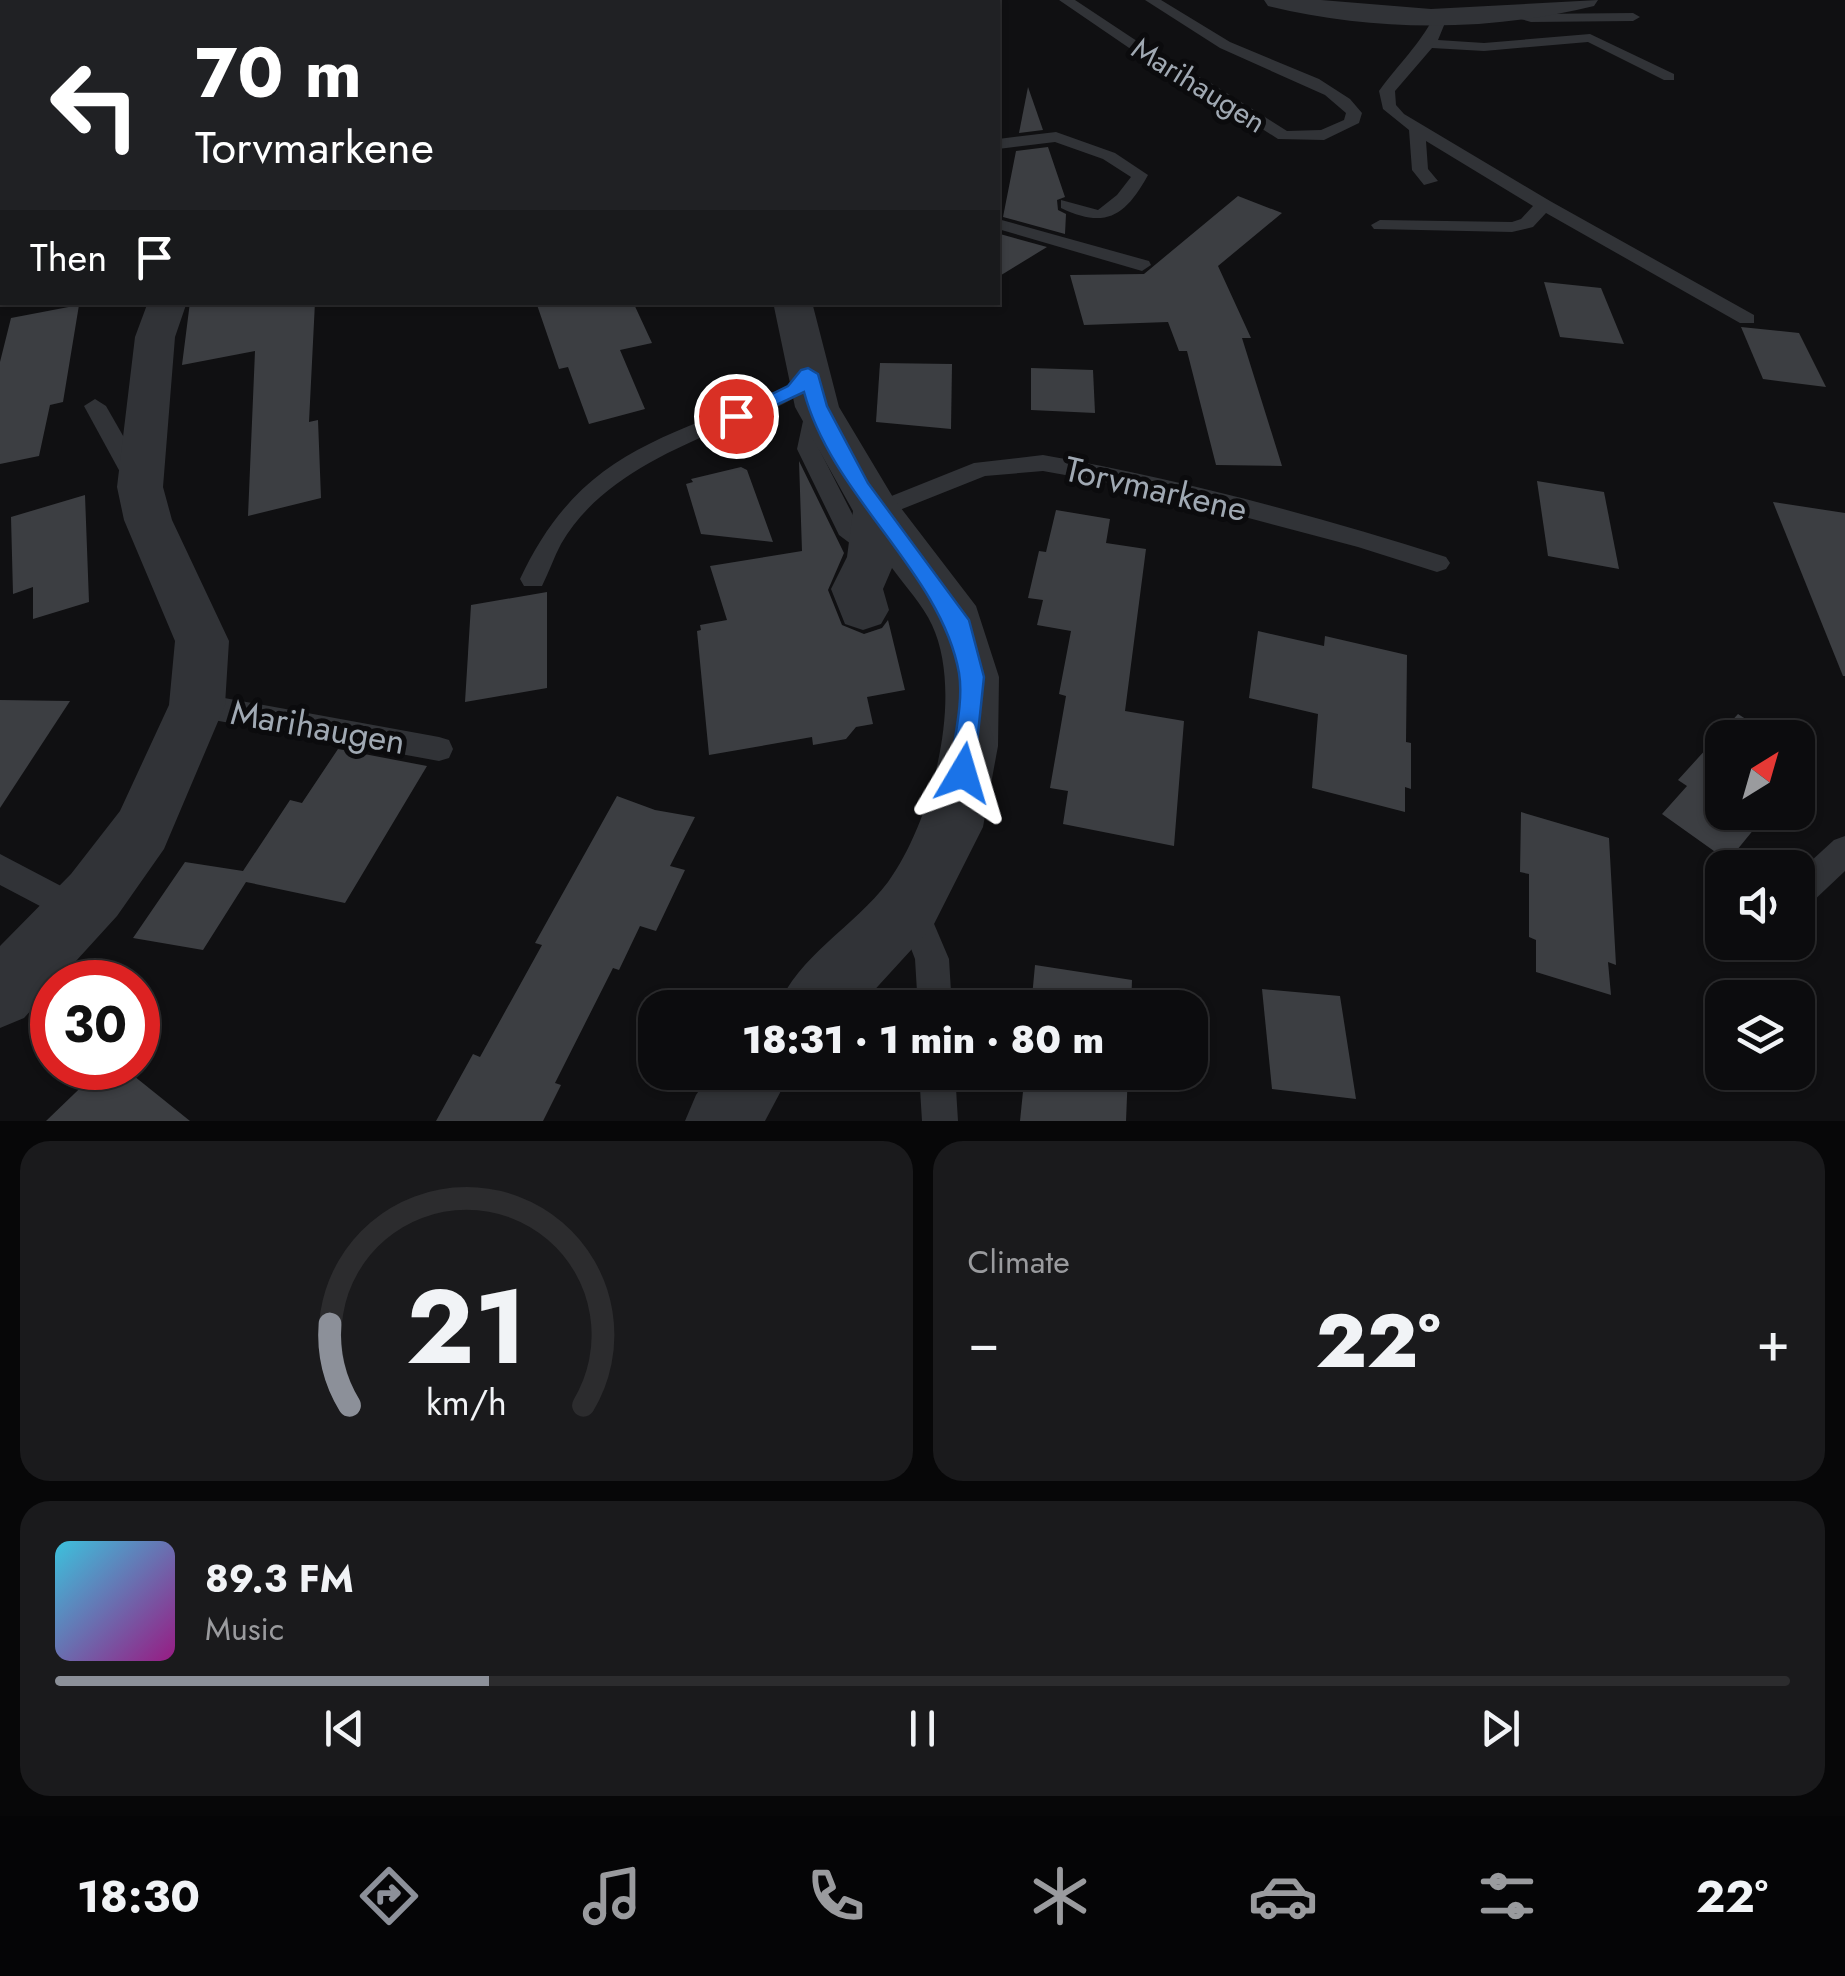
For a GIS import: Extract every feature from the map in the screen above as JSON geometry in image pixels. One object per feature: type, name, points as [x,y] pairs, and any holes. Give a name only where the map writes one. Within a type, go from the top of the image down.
[{"type":"street","points":[[1277,0],[1440,18],[1585,0]]},
{"type":"street","name":"Marihaugen","points":[[0,994],[94,895],[142,830],[197,705],[202,641],[148,520],[140,487],[155,338],[167,305]]},
{"type":"street","points":[[793,305],[813,390],[843,458],[872,557],[857,589],[863,610]]},
{"type":"street","points":[[829,990],[910,904],[952,827],[968,746],[972,677],[957,620],[864,523]]},
{"type":"street","points":[[722,1121],[743,1090]]},
{"type":"lane","name":"Marihaugen","points":[[1066,0],[1162,64],[1204,85],[1284,136],[1324,135],[1352,123],[1354,113],[1344,100],[1263,58],[1226,46],[1160,4]]},
{"type":"lane","name":"Marihaugen","points":[[1160,4],[1185,2]]},
{"type":"lane","points":[[1510,8],[1531,18],[1634,17]]},
{"type":"lane","points":[[1440,18],[1429,44],[1393,80],[1385,98],[1398,117],[1544,205],[1747,319]]},
{"type":"lane","points":[[1429,44],[1484,47],[1590,38],[1669,77]]},
{"type":"lane","points":[[1418,130],[1420,170],[1430,181]]},
{"type":"lane","points":[[1000,144],[1056,137],[1109,156],[1140,175],[1134,187],[1104,214],[1097,216],[1067,204]]},
{"type":"lane","points":[[1380,224],[1512,227],[1527,223],[1544,205]]},
{"type":"lane","points":[[1000,225],[1142,265]]},
{"type":"lane","points":[[533,579],[542,552],[563,519],[603,480],[636,457],[795,391],[813,390]]},
{"type":"lane","name":"Marihaugen","points":[[95,406],[140,487]]},
{"type":"lane","name":"Torvmarkene","points":[[864,523],[982,469],[1042,464],[1132,480],[1362,539],[1437,563]]},
{"type":"lane","name":"Marihaugen","points":[[197,705],[438,749]]},
{"type":"lane","points":[[1815,878],[1845,850]]},
{"type":"lane","points":[[0,869],[60,901],[94,895]]},
{"type":"lane","points":[[910,904],[932,959],[933,990]]},
{"type":"lane","points":[[939,1090],[940,1121]]},
{"type":"building","points":[[1028,87],[1043,130],[1019,133]]},
{"type":"building","points":[[1048,147],[1065,197],[1057,200],[1058,210],[1066,214],[1065,234],[1003,217],[1016,151]]},
{"type":"building","points":[[1238,196],[1282,213],[1218,266],[1251,338],[1242,338],[1282,466],[1216,465],[1187,351],[1179,351],[1168,322],[1084,325],[1070,275],[1144,274]]},
{"type":"building","points":[[1000,234],[1047,247],[1000,276]]},
{"type":"building","points":[[1544,282],[1601,288],[1624,344],[1560,337]]},
{"type":"building","points":[[79,305],[63,402],[50,405],[39,456],[0,464],[0,362],[11,318]]},
{"type":"building","points":[[190,305],[315,305],[309,422],[318,420],[321,498],[248,516],[255,351],[182,365]]},
{"type":"building","points":[[537,305],[634,305],[652,343],[620,350],[645,409],[589,424],[568,367],[559,369]]},
{"type":"building","points":[[1741,327],[1799,333],[1826,387],[1763,379]]},
{"type":"building","points":[[880,363],[952,364],[951,429],[876,422]]},
{"type":"building","points":[[1031,368],[1093,370],[1095,413],[1031,410]]},
{"type":"building","points":[[799,461],[844,553],[828,590],[842,625],[864,634],[882,628],[888,620],[905,690],[867,697],[873,724],[856,727],[846,739],[813,745],[812,737],[709,755],[697,631],[701,630],[700,625],[727,620],[710,566],[802,551]]},
{"type":"building","points":[[741,467],[747,470],[773,542],[701,534],[686,484],[693,482],[691,479]]},
{"type":"building","points":[[1537,481],[1604,492],[1619,569],[1548,556]]},
{"type":"building","points":[[85,495],[89,602],[33,619],[33,587],[13,594],[11,517]]},
{"type":"building","points":[[1773,502],[1845,513],[1845,676],[1843,676]]},
{"type":"building","points":[[1056,510],[1110,519],[1106,543],[1146,549],[1125,711],[1184,721],[1174,846],[1063,824],[1068,791],[1050,788],[1066,696],[1059,694],[1071,631],[1037,625],[1043,600],[1028,598],[1039,551],[1046,552]]},
{"type":"building","points":[[547,592],[547,688],[465,702],[471,605]]},
{"type":"building","points":[[1258,631],[1324,646],[1325,636],[1407,655],[1406,742],[1411,743],[1411,789],[1405,787],[1405,812],[1312,788],[1318,714],[1249,698]]},
{"type":"building","points":[[0,700],[70,701],[0,808]]},
{"type":"building","points":[[338,749],[427,766],[345,903],[246,882],[203,950],[133,938],[185,862],[243,871],[290,800],[302,803]]},
{"type":"building","points":[[1705,750],[1705,830],[1753,830],[1737,850],[1713,850],[1662,814],[1687,786],[1678,780]]},
{"type":"building","points":[[617,796],[655,810],[695,817],[670,866],[685,870],[656,931],[640,926],[619,970],[613,968],[555,1083],[561,1085],[543,1121],[436,1121],[473,1054],[480,1057],[542,945],[535,943]]},
{"type":"building","points":[[1521,812],[1609,838],[1616,965],[1608,962],[1611,995],[1536,972],[1536,940],[1529,937],[1529,874],[1520,872]]},
{"type":"building","points":[[1035,965],[1132,980],[1132,990],[1033,990]]},
{"type":"building","points":[[1262,989],[1340,996],[1356,1099],[1272,1089]]},
{"type":"building","points":[[78,1090],[151,1090],[190,1121],[46,1121]]},
{"type":"building","points":[[1023,1090],[1127,1090],[1126,1121],[1020,1121]]},
{"type":"route","points":[[736,416],[795,391],[808,374],[818,406],[859,486],[957,620],[972,677],[963,773]]}]
